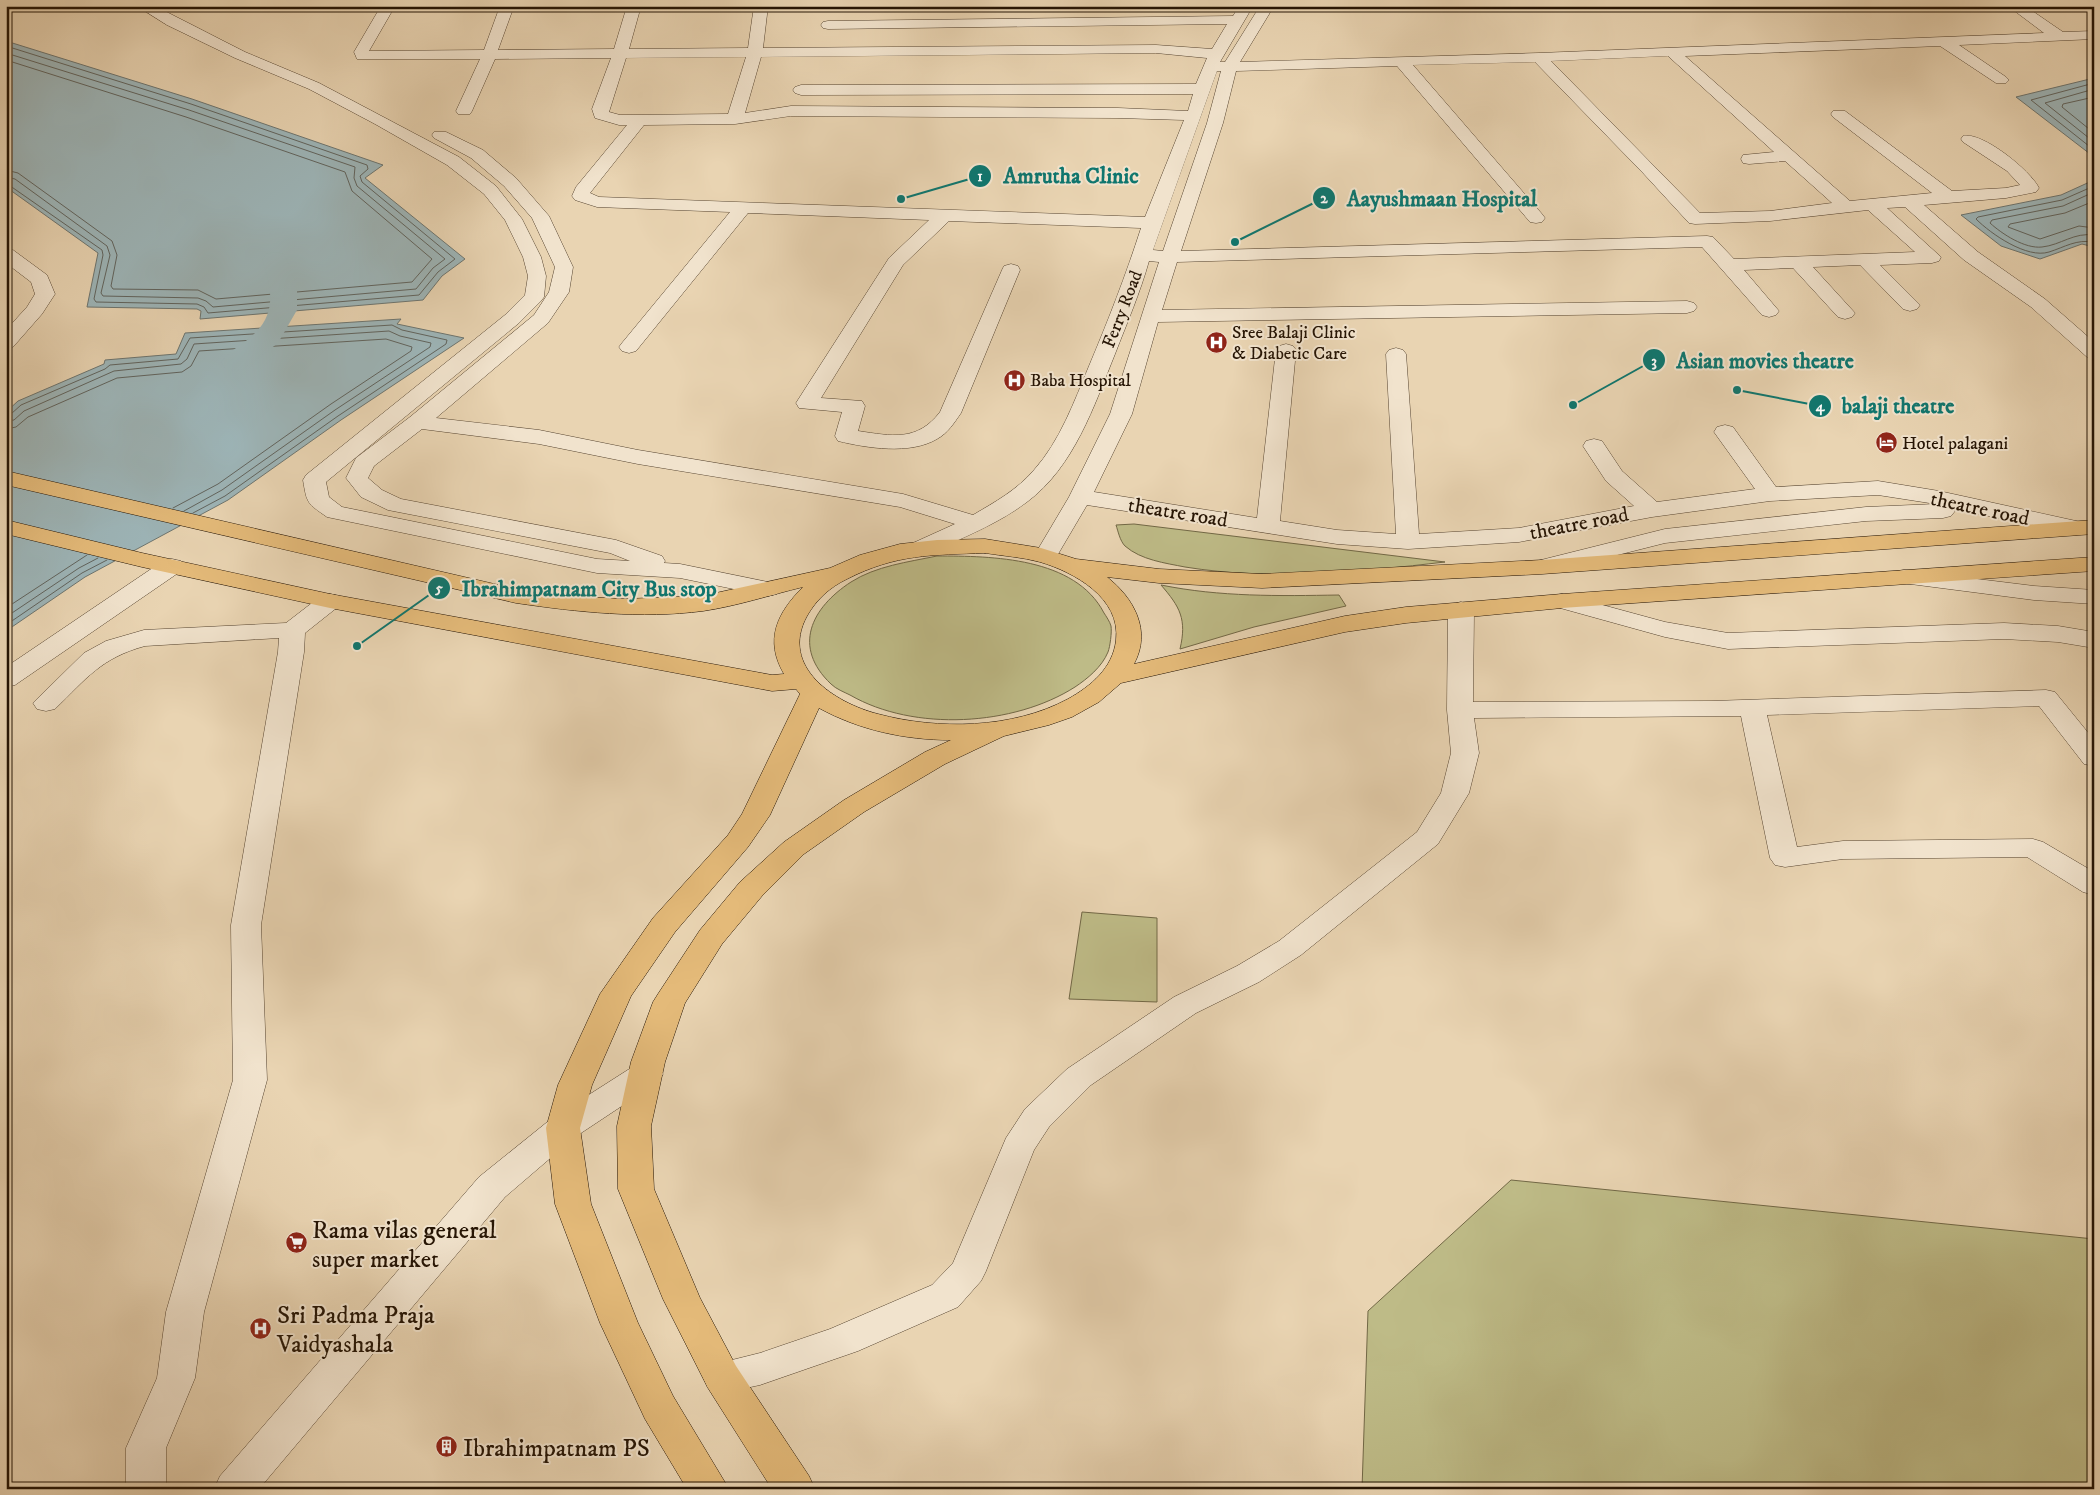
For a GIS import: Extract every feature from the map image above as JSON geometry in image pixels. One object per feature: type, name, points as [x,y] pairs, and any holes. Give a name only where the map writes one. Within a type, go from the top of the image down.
[{"type":"highway","points":[[6,478],[516,596],[591,606],[679,606],[730,599],[837,574],[876,558],[920,548],[985,546],[1046,556],[1073,566],[1101,584],[1121,604],[1130,628],[1128,653],[1113,677],[1092,695],[1064,710],[1031,722],[994,730],[942,733],[892,727],[847,714],[808,687],[792,670],[785,644],[790,618],[809,594],[837,574]]},
{"type":"highway","points":[[6,526],[142,560],[330,601],[772,683],[808,687]]},
{"type":"highway","points":[[1073,566],[1159,576],[1262,581],[1542,567],[1785,548],[2085,528]]},
{"type":"highway","points":[[1113,677],[1345,624],[1406,615],[1562,601],[2094,564]]},
{"type":"highway","points":[[709,1489],[659,1407],[619,1323],[573,1204],[563,1128],[575,1085],[616,994],[664,926],[738,841],[756,815],[794,731],[808,687]]},
{"type":"highway","points":[[795,1489],[722,1377],[682,1299],[636,1189],[634,1126],[646,1074],[669,1002],[711,937],[751,889],[794,848],[854,806],[935,758],[994,730]]},
{"type":"street","points":[[144,6],[240,55],[314,86],[453,161],[490,190],[514,219],[532,257],[537,276],[534,296],[512,320],[314,480],[318,500],[335,512],[597,566],[680,571],[768,589]]},
{"type":"street","points":[[179,6],[262,48],[336,81],[477,154],[510,182],[540,216],[564,267],[559,292],[541,319],[418,422],[364,463],[357,478],[364,489],[377,498],[396,505],[616,547],[680,571]]},
{"type":"street","points":[[388,6],[361,52],[362,56],[1156,49],[1219,63],[1402,62],[1945,42],[2094,34]]},
{"type":"street","points":[[464,111],[489,56],[507,6]]},
{"type":"street","points":[[634,6],[620,54],[600,109],[601,115],[619,120],[735,119],[791,111],[1118,113],[1193,119],[1215,123]]},
{"type":"street","points":[[735,119],[755,52],[761,6]]},
{"type":"street","points":[[935,6],[935,24]]},
{"type":"street","points":[[997,6],[1000,23]]},
{"type":"street","name":"Ferry Road","points":[[920,548],[976,523],[1019,497],[1042,475],[1061,449],[1081,411],[1132,286],[1152,223],[1193,119],[1202,88],[1219,63],[1267,6]]},
{"type":"street","points":[[2015,6],[2059,36]]},
{"type":"street","points":[[828,24],[1000,23],[1241,13]]},
{"type":"street","name":"Ferry Road","points":[[1046,556],[1080,497],[1121,414],[1150,316],[1215,123],[1219,63],[1241,13]]},
{"type":"street","points":[[1945,42],[2002,80]]},
{"type":"street","points":[[1671,51],[1846,207]]},
{"type":"street","points":[[1539,57],[1694,219],[1770,216],[1872,204],[2006,193],[2030,188],[2029,183],[2022,174],[1970,139]]},
{"type":"street","points":[[1402,62],[1536,218]]},
{"type":"street","points":[[801,90],[1202,88]]},
{"type":"street","points":[[1839,114],[1948,197]]},
{"type":"street","points":[[640,120],[582,192],[581,196],[598,202],[1152,223]]},
{"type":"street","points":[[1749,159],[1788,156]]},
{"type":"street","points":[[1910,201],[1971,256],[2038,303],[2094,353]]},
{"type":"street","points":[[1728,265],[1800,264],[1932,257],[1872,204]]},
{"type":"street","points":[[629,347],[744,207]]},
{"type":"street","points":[[945,215],[896,262],[807,403],[854,406],[846,436],[886,440],[912,440],[926,436],[938,429],[950,413],[1011,270]]},
{"type":"street","points":[[1142,255],[1170,257],[1707,242],[1769,311]]},
{"type":"street","points":[[6,254],[40,279],[45,294],[36,310],[6,343]]},
{"type":"street","points":[[1866,261],[1910,305]]},
{"type":"street","points":[[1800,264],[1845,313]]},
{"type":"street","points":[[1150,316],[1687,306]]},
{"type":"street","points":[[1268,526],[1286,350]]},
{"type":"street","points":[[1396,354],[1408,542]]},
{"type":"street","points":[[1081,411],[1121,414]]},
{"type":"street","points":[[418,422],[539,437],[638,457],[903,501],[976,523]]},
{"type":"street","points":[[1725,432],[1770,494]]},
{"type":"street","points":[[1594,446],[1614,476],[1652,510]]},
{"type":"street","name":"theatre road","points":[[1080,497],[1338,537],[1408,542],[1518,535],[1652,510],[1770,494],[1878,488],[1939,498],[2085,528]]},
{"type":"street","points":[[1542,567],[1665,536],[1717,529],[1866,514],[1988,509]]},
{"type":"street","points":[[6,679],[172,566]]},
{"type":"street","points":[[1900,577],[2034,593],[2094,597]]},
{"type":"street","points":[[46,703],[93,658],[115,646],[144,638],[292,630],[330,601]]},
{"type":"street","points":[[1562,601],[1661,630],[1693,637],[1728,640],[2004,632],[2058,634],[2094,640]]},
{"type":"street","points":[[722,1377],[760,1369],[844,1340],[945,1296],[968,1271],[1018,1147],[1038,1118],[1079,1077],[1185,1005],[1248,974],[1290,948],[1428,838],[1455,793],[1465,752],[1460,710],[1461,610]]},
{"type":"street","points":[[146,1489],[146,1448],[176,1378],[185,1312],[250,1080],[246,925],[291,652],[292,630]]},
{"type":"street","points":[[1460,710],[1752,707],[2046,698],[2094,758]]},
{"type":"street","points":[[1752,707],[1784,858],[1843,850],[2033,848],[2094,885]]},
{"type":"street","points":[[234,1489],[492,1187],[563,1128],[646,1074]]},
{"type":"shaded area","points":[[1134,524],[1445,562],[1315,574],[1250,574],[1217,571],[1185,567],[1138,555],[1125,546],[1119,536],[1116,525]]},
{"type":"shaded area","points":[[937,556],[1006,559],[1053,570],[1073,580],[1091,594],[1110,624],[1111,632],[1108,652],[1098,668],[1075,687],[1050,700],[1023,710],[964,720],[933,719],[904,715],[876,707],[833,686],[819,670],[812,656],[810,642],[811,629],[817,616],[826,604],[837,592],[851,582],[871,572],[892,565]]},
{"type":"shaded area","points":[[1161,585],[1227,594],[1339,595],[1346,606],[1254,627],[1180,649],[1183,629],[1180,614],[1173,600]]},
{"type":"shaded area","points":[[1082,912],[1157,918],[1157,1002],[1069,999]]},
{"type":"shaded area","points":[[1511,1180],[2094,1239],[2094,1489],[1362,1489],[1368,1311]]},
{"type":"water","points":[[6,41],[192,99],[383,165],[365,178],[465,259],[442,276],[423,300],[200,319],[201,311],[197,309],[87,307],[98,253],[6,187]]},
{"type":"water","points":[[2094,78],[2094,157],[2016,97]]},
{"type":"water","points":[[2094,180],[2094,247],[2082,244],[2040,259],[2001,246],[1961,215],[2061,195]]},
{"type":"water","points":[[401,319],[397,324],[464,338],[341,420],[228,500],[85,577],[6,631],[6,412],[18,401],[104,364],[105,360],[176,354],[185,333]]},
{"type":"waterway","points":[[235,362],[268,337],[283,310],[284,285],[275,260]]},
{"type":"place","name":"Amrutha Clinic","points":[[901,199]]},
{"type":"place","name":"Aayushmaan Hospital","points":[[1235,242]]},
{"type":"place","name":"Sree Balaji Clinic & Diabetic Care","points":[[1216,342]]},
{"type":"place","name":"Baba Hospital","points":[[1014,380]]},
{"type":"place","name":"balaji theatre","points":[[1737,390]]},
{"type":"place","name":"Asian movies theatre","points":[[1573,405]]},
{"type":"place","name":"Hotel palagani","points":[[1886,443]]},
{"type":"place","name":"Ibrahimpatnam City Bus stop","points":[[357,646]]},
{"type":"place","name":"Rama vilas general super market","points":[[296,1243]]},
{"type":"place","name":"Sri Padma Praja Vaidyashala","points":[[261,1328]]},
{"type":"place","name":"Ibrahimpatnam PS","points":[[447,1447]]}]
